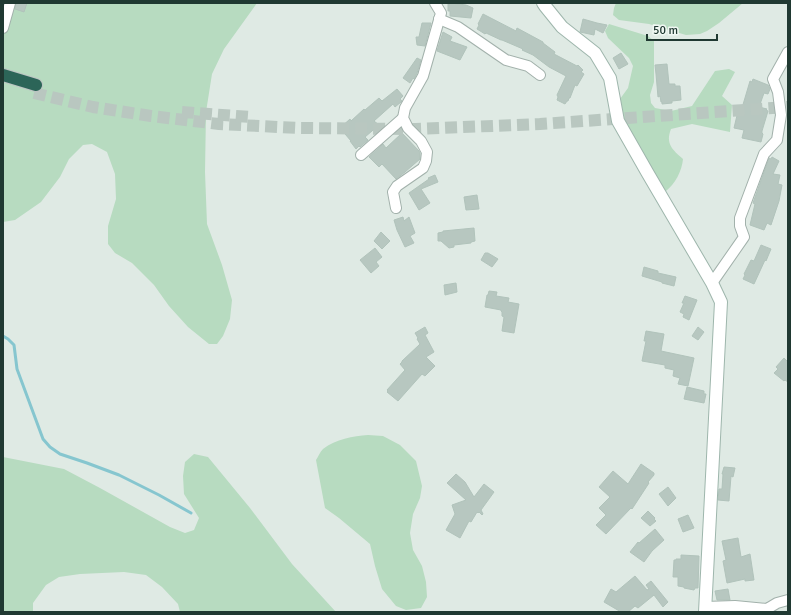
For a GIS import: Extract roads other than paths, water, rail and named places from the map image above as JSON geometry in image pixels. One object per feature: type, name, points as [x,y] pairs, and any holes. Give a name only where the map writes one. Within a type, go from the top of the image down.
[{"type":"highway","points":[[3,75],[35,89],[3,82]]},
{"type":"street","points":[[3,28],[10,3]]},
{"type":"street","points":[[362,155],[403,118],[405,108],[423,76],[441,13],[435,3]]},
{"type":"street","points":[[543,3],[562,27],[595,53],[610,78],[618,121],[646,172],[712,283],[721,302],[705,609],[735,606],[768,609],[777,603],[788,600]]},
{"type":"street","points":[[439,19],[458,27],[506,60],[528,66],[540,75]]},
{"type":"street","points":[[712,283],[744,237],[740,226],[740,218],[764,154],[777,140],[781,115],[778,92],[773,79],[788,52]]},
{"type":"street","points":[[396,208],[393,192],[397,186],[423,168],[426,161],[427,152],[421,141],[408,128],[403,118]]},
{"type":"waterway","points":[[3,336],[14,345],[17,369],[43,439],[50,447],[60,454],[119,475],[191,513]]},
{"type":"tunnel","points":[[34,93],[93,107],[151,116],[219,124],[299,128],[416,129],[540,124],[788,107]]},
{"type":"tunnel","points":[[182,112],[250,117]]}]
